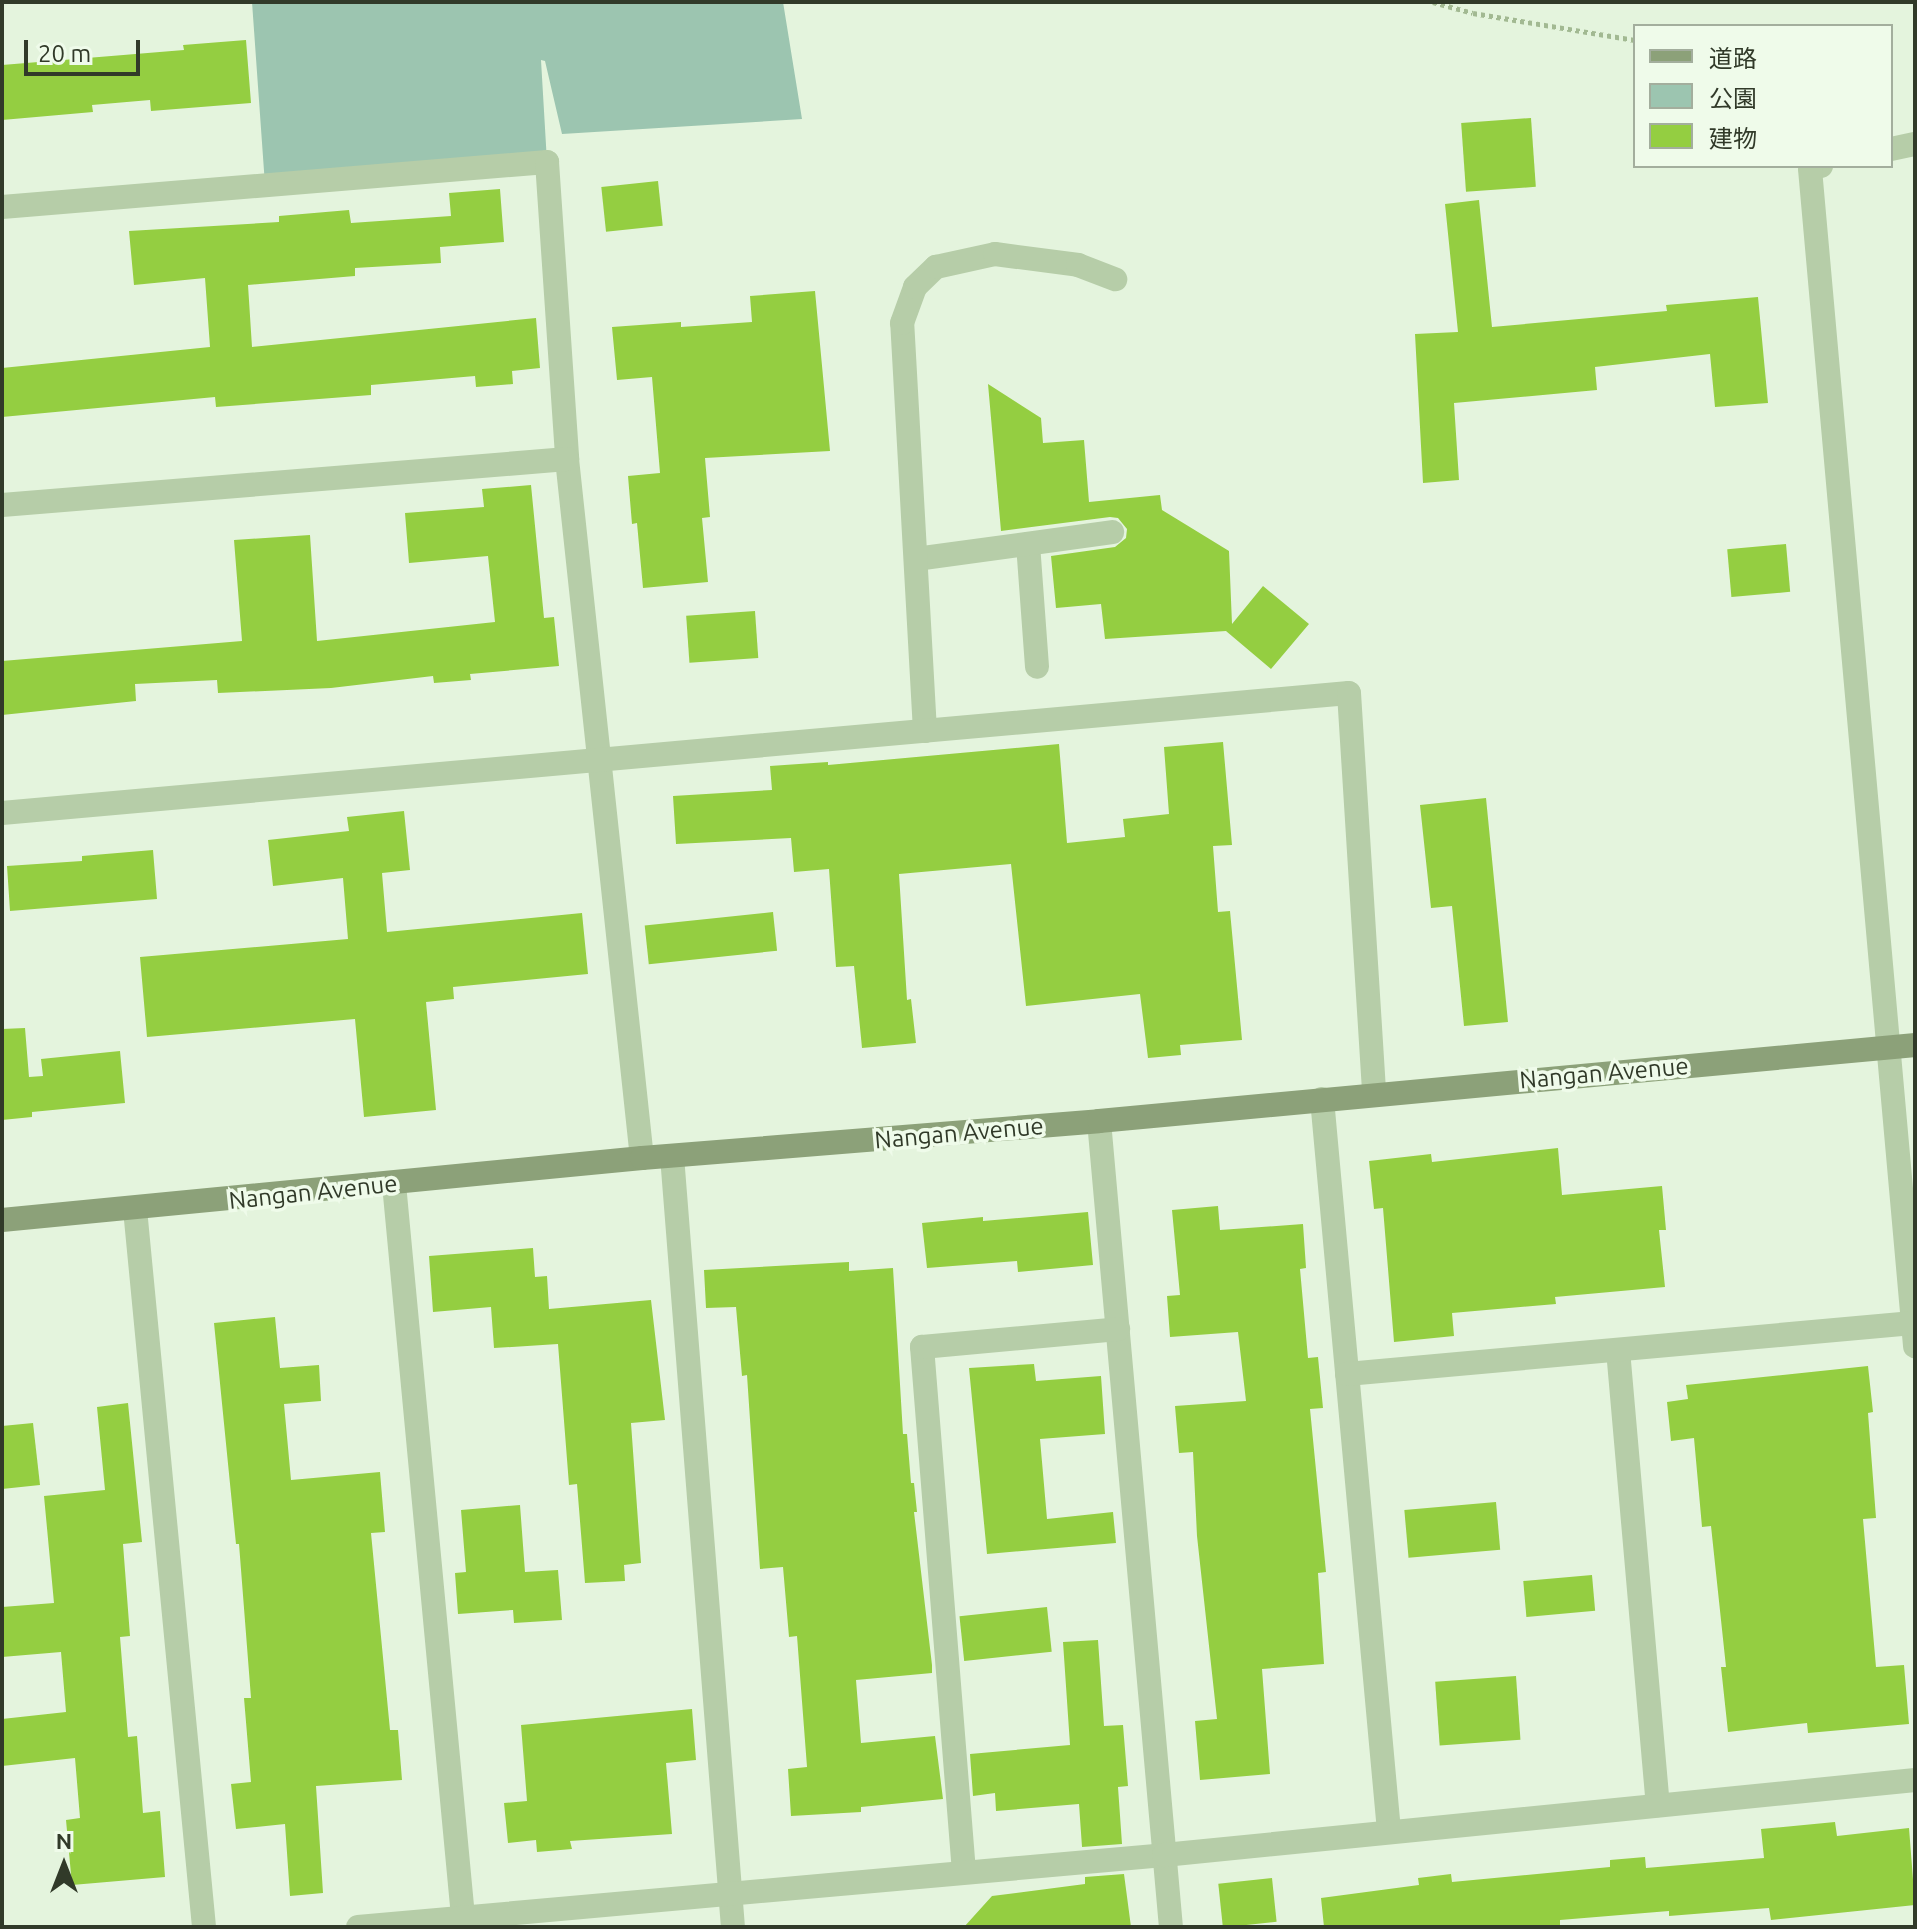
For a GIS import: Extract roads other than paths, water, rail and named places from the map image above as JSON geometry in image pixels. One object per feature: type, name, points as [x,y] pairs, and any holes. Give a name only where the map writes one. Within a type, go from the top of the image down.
[{"type":"main road","name":"Nangan Avenue","points":[[2,1220],[642,1158],[1099,1121],[1915,1045]]},
{"type":"street","points":[[1893,149],[1915,144]]},
{"type":"street","points":[[2,207],[547,162],[567,459],[642,1158]]},
{"type":"street","points":[[1347,1374],[1618,1350],[1914,1334],[1810,169],[1814,168]]},
{"type":"street","points":[[925,731],[902,323],[915,287],[936,267],[995,254],[1078,265],[1115,279]]},
{"type":"street","points":[[2,505],[567,459]]},
{"type":"street","points":[[916,559],[1112,532]]},
{"type":"street","points":[[1028,544],[1037,667]]},
{"type":"street","points":[[2,813],[1349,693],[1374,1093]]},
{"type":"street","points":[[1322,1099],[1389,1831]]},
{"type":"street","points":[[1099,1121],[1171,1927]]},
{"type":"street","points":[[672,1156],[733,1927]]},
{"type":"street","points":[[394,1184],[464,1922]]},
{"type":"street","points":[[135,1209],[204,1927]]},
{"type":"street","points":[[964,1872],[922,1347],[1118,1329]]},
{"type":"street","points":[[1618,1350],[1658,1805]]},
{"type":"street","points":[[358,1927],[464,1922],[730,1893],[1164,1855],[1915,1780]]}]
